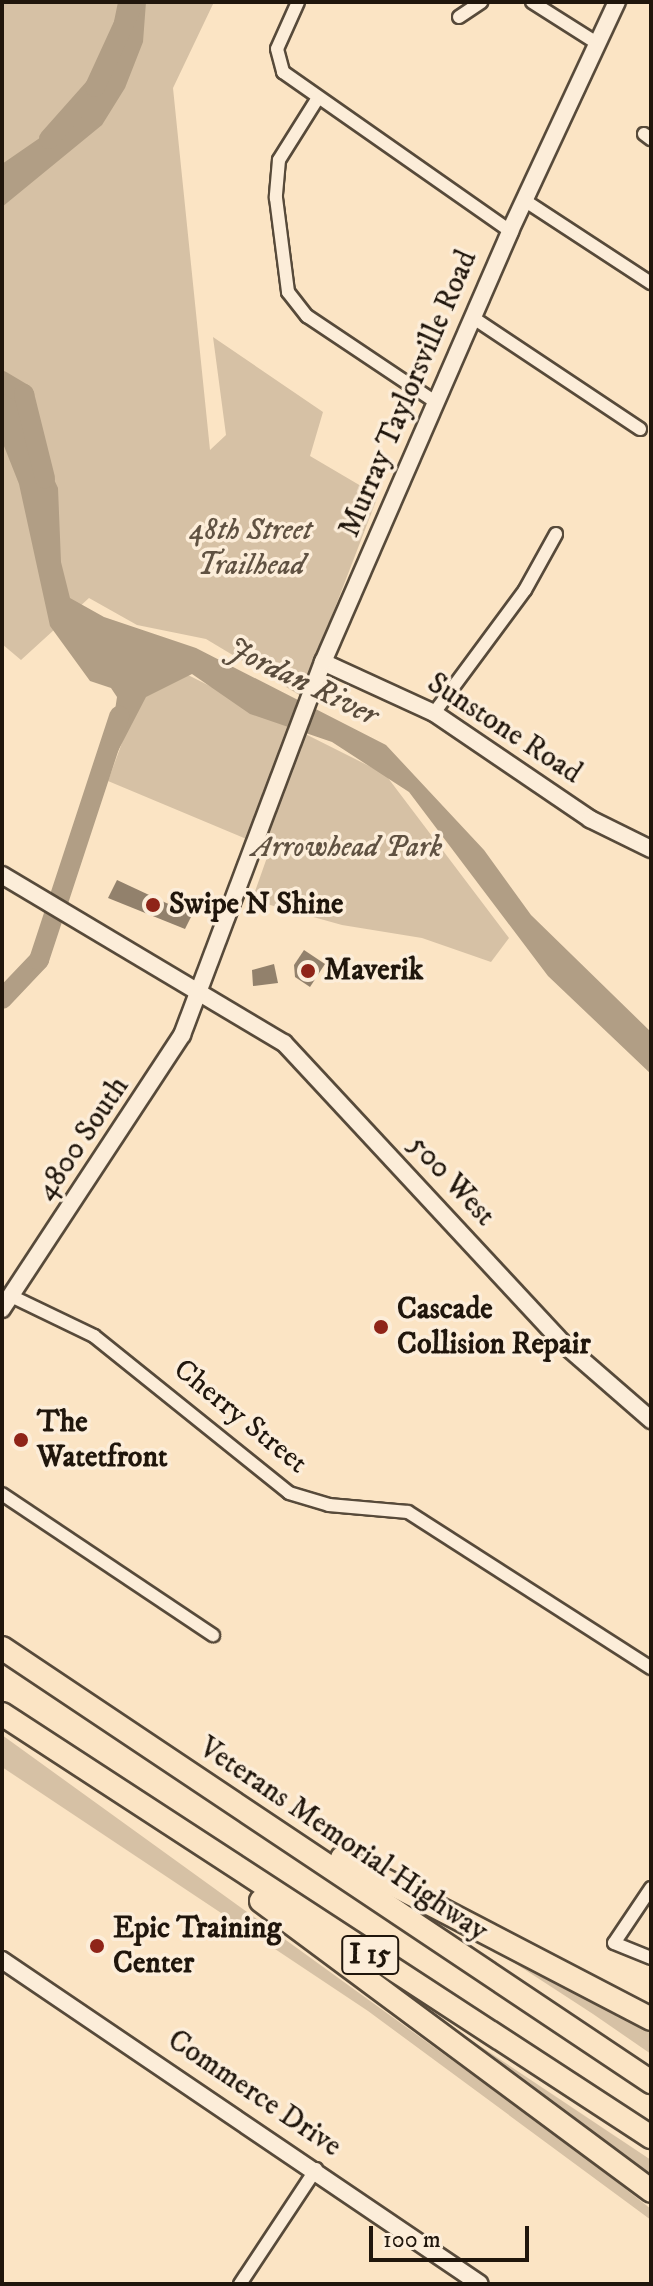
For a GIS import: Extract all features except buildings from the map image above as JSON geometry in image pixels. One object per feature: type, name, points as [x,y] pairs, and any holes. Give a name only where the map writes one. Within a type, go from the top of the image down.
[{"type":"highway","name":"Veterans Memorial Highway","points":[[2,1648],[279,1830],[651,2082]]},
{"type":"highway","name":"I 15","points":[[2,1714],[651,2137]]},
{"type":"highway","points":[[90,1773],[651,2191]]},
{"type":"highway","points":[[279,1830],[651,2019]]},
{"type":"street","points":[[298,2],[276,58],[316,101],[510,231]]},
{"type":"street","points":[[459,17],[481,2]]},
{"type":"street","points":[[532,2],[595,42]]},
{"type":"street","name":"Murray Taylorsville Road","points":[[200,994],[323,662],[434,401],[595,42],[617,2]]},
{"type":"street","points":[[316,101],[279,160],[276,198],[288,292],[307,316],[434,401]]},
{"type":"street","points":[[524,200],[651,283]]},
{"type":"street","points":[[472,317],[640,429]]},
{"type":"street","points":[[434,713],[525,590],[556,534]]},
{"type":"street","name":"Sunstone Road","points":[[323,662],[434,713],[590,819],[651,849]]},
{"type":"street","name":"500 West","points":[[2,875],[284,1043],[566,1346],[651,1420]]},
{"type":"street","name":"4800 South","points":[[6,1303],[141,1105],[200,994]]},
{"type":"street","name":"Cherry Street","points":[[6,1303],[94,1336],[289,1493],[320,1504],[408,1512],[651,1668]]},
{"type":"street","points":[[2,1494],[213,1635]]},
{"type":"street","points":[[651,1888],[614,1943],[651,1958]]},
{"type":"street","name":"Commerce Drive","points":[[2,1960],[480,2282]]},
{"type":"street","points":[[240,2284],[316,2169]]},
{"type":"green space","name":"48th Street Trailhead","points":[[2,2],[214,2],[173,88],[210,450],[226,435],[213,337],[323,412],[310,456],[378,496],[301,696],[206,639],[137,625],[89,598],[21,660],[2,644]]},
{"type":"green space","name":"Arrowhead Park","points":[[188,675],[385,774],[509,938],[491,962],[422,938],[342,925],[252,900],[270,849],[108,781],[134,710],[154,686]]},
{"type":"green space","points":[[2,1735],[575,2149],[651,2209],[651,2220],[368,2011],[2,1767]]},
{"type":"green space","points":[[510,1960],[651,2029],[651,2054],[593,2014]]},
{"type":"green space","points":[[402,1994],[651,2160],[651,2176],[497,2069]]},
{"type":"shaded area","points":[[118,2],[146,2],[143,42],[125,88],[102,125],[2,207],[2,164],[73,115],[104,70]]},
{"type":"shaded area","points":[[2,367],[58,488],[61,562],[70,598],[104,617],[196,648],[386,745],[484,850],[531,915],[651,1032],[651,1074],[548,976],[409,792],[332,742],[250,714],[192,674],[146,697],[105,776],[117,697],[111,688],[90,681],[50,626],[19,484],[2,441]]},
{"type":"waterway","name":"Jordan River","points":[[49,139],[95,87],[134,2]]},
{"type":"waterway","name":"Jordan River","points":[[2,381],[24,394],[45,478]]},
{"type":"waterway","points":[[2,999],[39,960],[119,716]]},
{"type":"place","name":"Swipe N Shine","points":[[153,905]]},
{"type":"place","name":"Maverik","points":[[308,971]]},
{"type":"place","name":"Cascade Collision Repair","points":[[381,1327]]},
{"type":"place","name":"The Watetfront","points":[[21,1440]]},
{"type":"place","name":"Epic Training Center","points":[[97,1946]]}]
